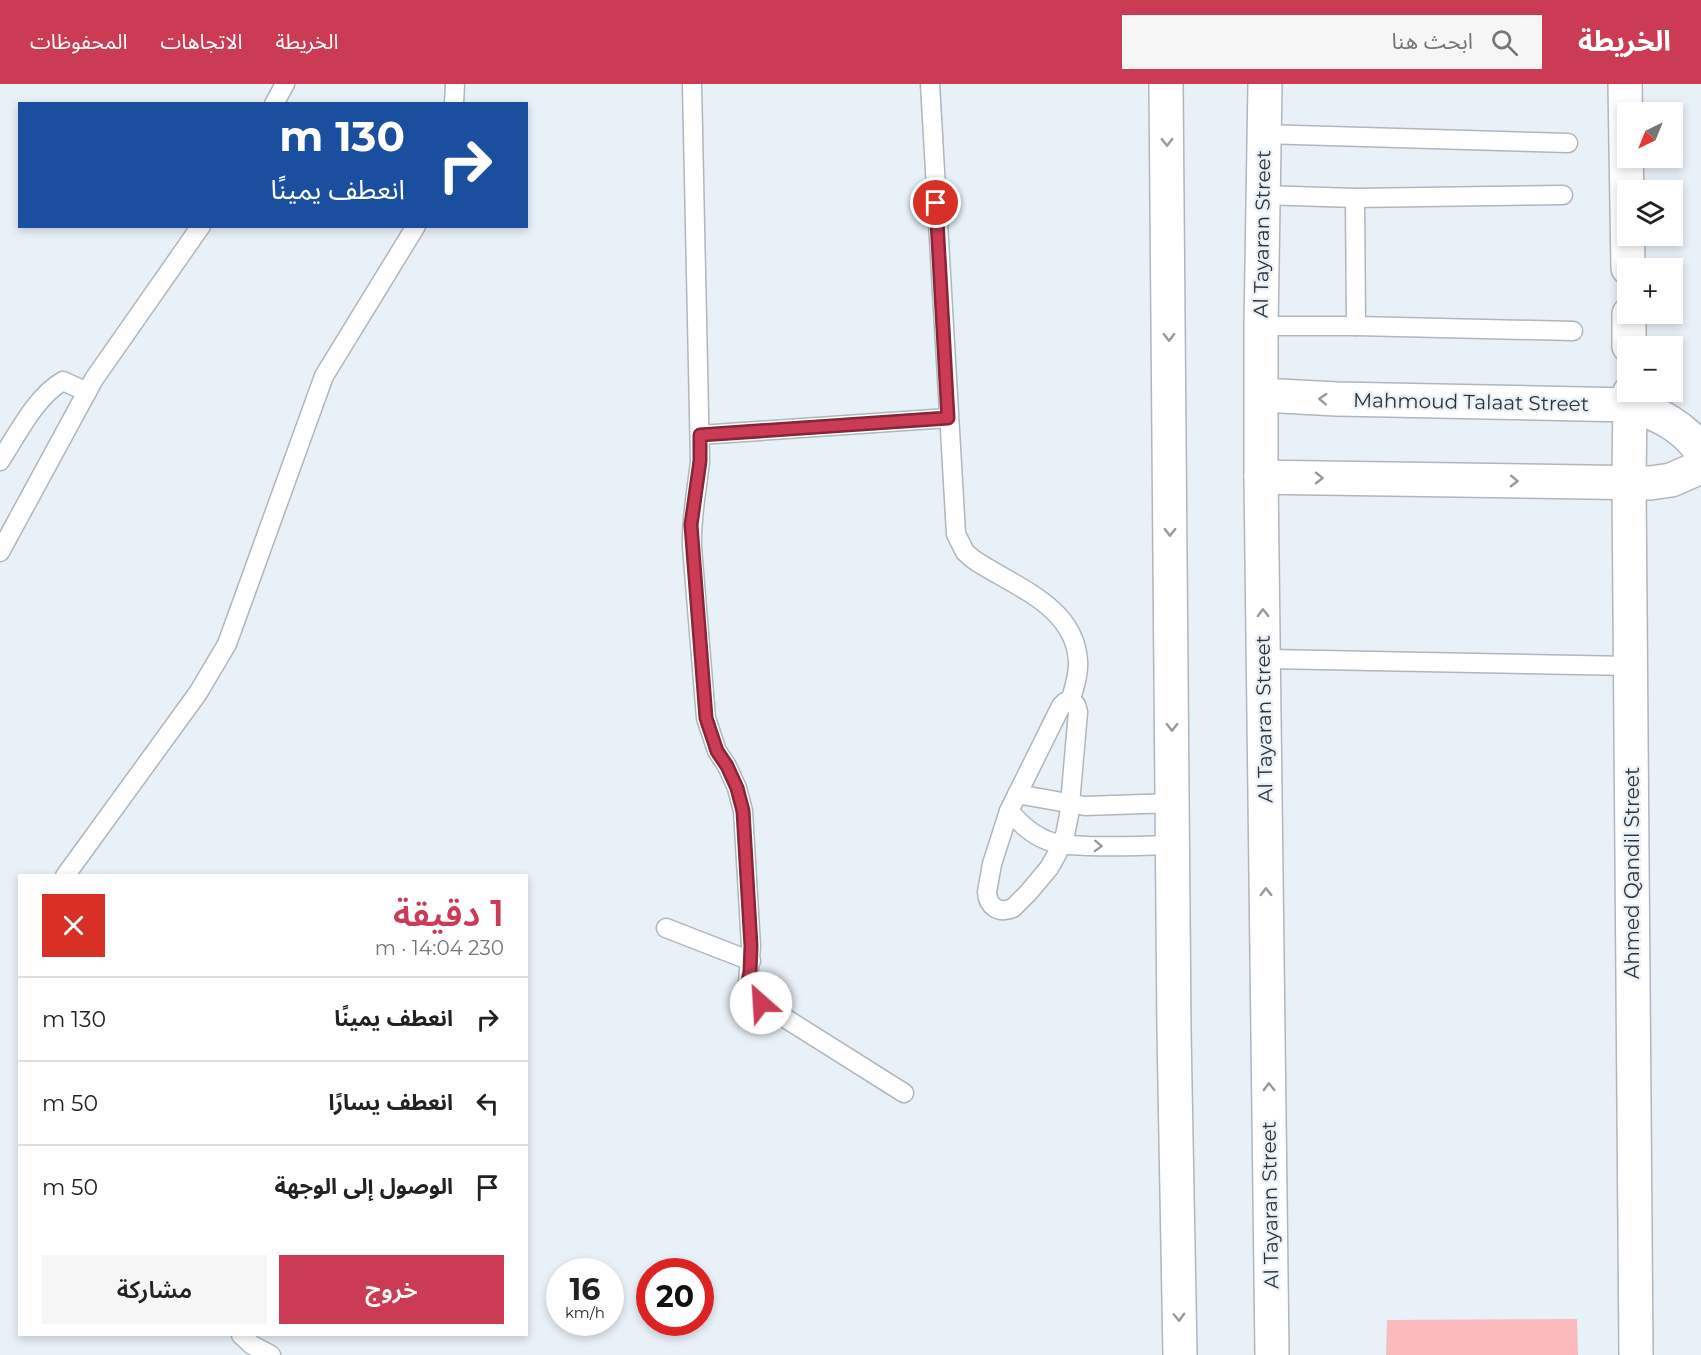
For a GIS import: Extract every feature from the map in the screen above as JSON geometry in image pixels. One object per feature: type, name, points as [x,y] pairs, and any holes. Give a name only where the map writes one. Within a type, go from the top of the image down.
[{"type":"main road","points":[[1166,84],[1174,1031],[1180,1355]]},
{"type":"main road","name":"Al Tayaran Street","points":[[1265,84],[1261,477],[1272,1355]]},
{"type":"main road","points":[[1624,84],[1628,258]]},
{"type":"main road","name":"Mahmoud Talaat Street","points":[[1262,395],[1336,399],[1617,398]]},
{"type":"main road","name":"Ahmed Qandil Street","points":[[1630,402],[1636,1355]]},
{"type":"main road","name":"Mahmoud Talaat Street","points":[[1636,402],[1676,425],[1701,451]]},
{"type":"main road","points":[[1261,477],[1650,483],[1671,480],[1701,467]]},
{"type":"lane","points":[[275,102],[285,84]]},
{"type":"lane","points":[[454,102],[455,84]]},
{"type":"lane","points":[[692,84],[700,461],[691,525],[706,718],[717,751],[737,788],[743,811],[751,961],[749,990],[754,998],[904,1092]]},
{"type":"lane","points":[[930,84],[956,534],[965,552],[973,559],[1039,599],[1062,619],[1076,646],[1078,661],[1077,676],[1070,702]]},
{"type":"lane","points":[[1264,134],[1568,143]]},
{"type":"lane","points":[[1263,195],[1355,198],[1563,195]]},
{"type":"lane","points":[[1355,198],[1356,326]]},
{"type":"lane","points":[[0,552],[94,379],[200,228]]},
{"type":"lane","points":[[66,874],[198,693],[227,644],[324,376],[415,228]]},
{"type":"lane","points":[[1261,326],[1573,331]]},
{"type":"lane","points":[[0,460],[33,410],[52,387],[63,381],[87,392]]},
{"type":"lane","points":[[700,435],[948,418]]},
{"type":"lane","points":[[1264,659],[1631,666]]},
{"type":"lane","points":[[1065,702],[1070,702],[1076,705],[1078,712],[1065,835],[1049,868],[1028,893],[1013,908],[1007,910],[995,908],[987,899],[987,892],[995,855],[1009,811],[1061,706],[1065,702]]},
{"type":"lane","points":[[1017,794],[1070,804],[1102,806],[1173,803]]},
{"type":"lane","points":[[1009,811],[1032,832],[1061,845],[1107,847],[1173,845]]},
{"type":"lane","points":[[666,928],[751,961]]},
{"type":"lane","points":[[242,1336],[252,1345],[271,1355]]},
{"type":"building","points":[[1577,1319],[1578,1355],[1386,1355],[1387,1320]]},
{"type":"route","points":[[761,1003],[749,990],[748,982],[751,946],[743,811],[737,788],[717,751],[706,718],[691,525],[698,482],[700,435],[948,418],[936,203]]}]
